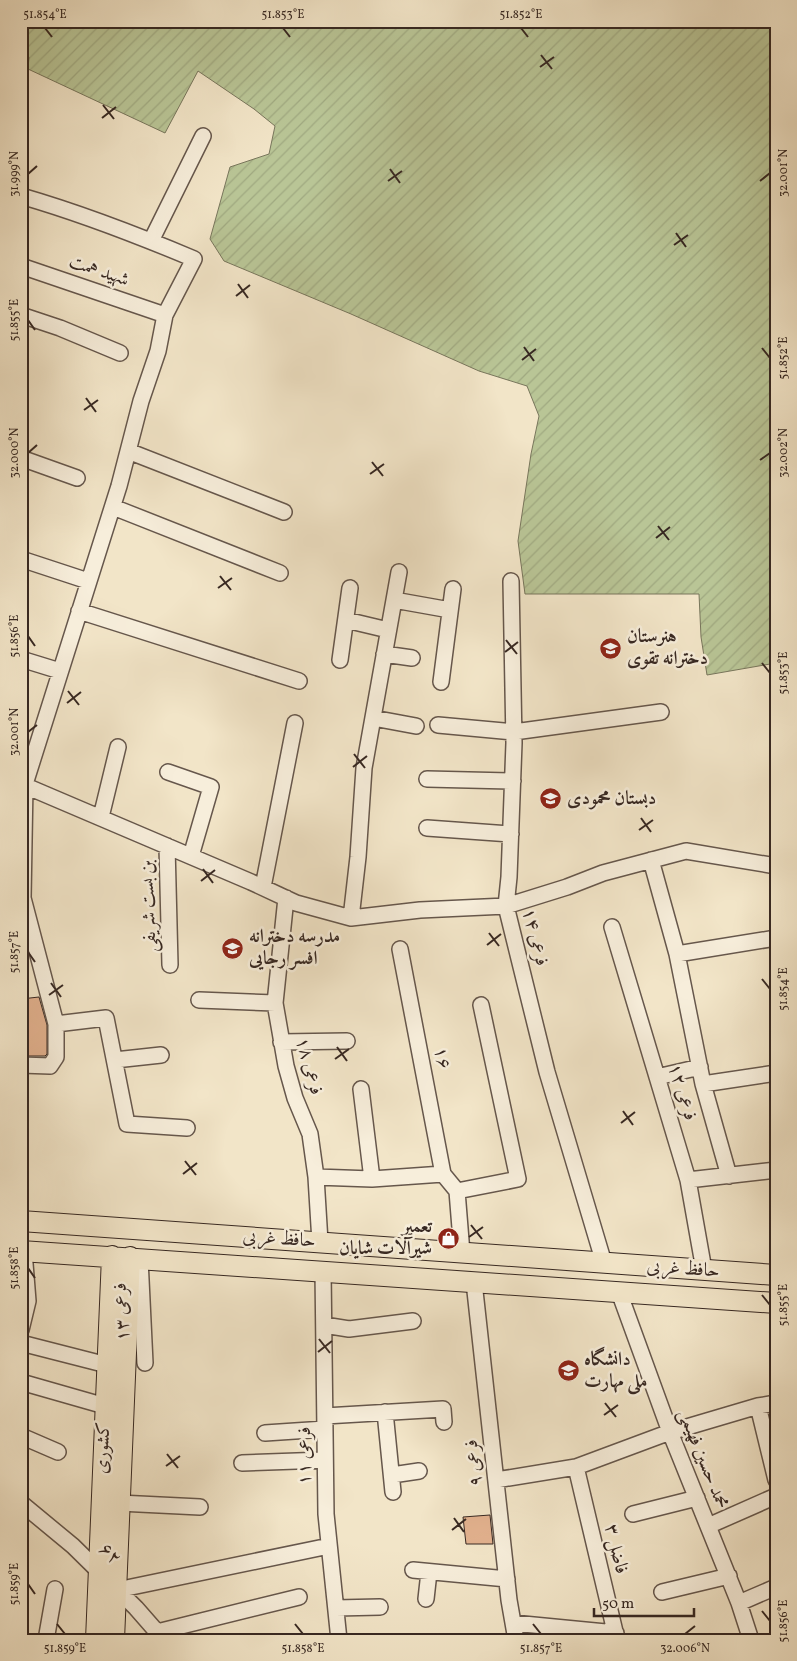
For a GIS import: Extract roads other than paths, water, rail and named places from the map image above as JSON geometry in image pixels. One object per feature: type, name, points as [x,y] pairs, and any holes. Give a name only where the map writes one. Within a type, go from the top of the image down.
[{"type":"main road","name":"حافظ غربی","points":[[21,1221],[776,1276]]},
{"type":"main road","points":[[134,1258],[164,1253],[167,1245],[161,1231]]},
{"type":"main road","points":[[196,1263],[190,1250],[191,1244],[199,1234]]},
{"type":"main road","name":"حافظ غربی","points":[[23,1251],[776,1303]]},
{"type":"main road","name":"کشوری","points":[[96,1640],[107,1364],[134,1258]]},
{"type":"main road","name":"کشوری","points":[[114,1640],[119,1503],[134,1258]]},
{"type":"street","points":[[151,241],[203,136]]},
{"type":"street","points":[[21,196],[57,206],[194,259],[165,315],[158,351],[141,401],[113,507],[23,784],[22,899],[56,1024],[56,1057],[50,1066],[21,1065]]},
{"type":"street","name":"شهید همت","points":[[21,266],[165,315]]},
{"type":"street","points":[[21,315],[60,328],[120,353]]},
{"type":"street","points":[[128,451],[284,512]]},
{"type":"street","points":[[21,458],[77,478]]},
{"type":"street","points":[[113,507],[280,573]]},
{"type":"street","points":[[21,559],[88,581]]},
{"type":"street","points":[[351,918],[358,857],[364,768],[399,572]]},
{"type":"street","name":"فرعی ۱۴","points":[[511,581],[514,732],[511,834],[506,906],[547,1072],[604,1263]]},
{"type":"street","points":[[340,660],[350,588]]},
{"type":"street","points":[[441,682],[452,589]]},
{"type":"street","points":[[394,600],[450,610]]},
{"type":"street","points":[[79,611],[299,681]]},
{"type":"street","points":[[346,620],[388,630]]},
{"type":"street","points":[[384,654],[412,658]]},
{"type":"street","points":[[21,659],[60,671]]},
{"type":"street","points":[[438,726],[514,732],[661,712]]},
{"type":"street","points":[[373,718],[416,726]]},
{"type":"street","points":[[263,887],[295,723]]},
{"type":"street","points":[[100,817],[118,746]]},
{"type":"street","points":[[168,772],[212,787],[191,856]]},
{"type":"street","points":[[427,779],[513,781]]},
{"type":"street","points":[[23,784],[296,903],[351,918],[420,910],[506,906],[603,873],[686,851],[776,866]]},
{"type":"street","points":[[428,828],[511,834]]},
{"type":"street","name":"بن بست شریفی","points":[[167,846],[170,966]]},
{"type":"street","points":[[651,860],[677,954],[703,1084],[729,1176]]},
{"type":"street","name":"فرعی ۱۸","points":[[286,898],[275,1003],[281,1042],[295,1098],[310,1134],[316,1177],[320,1242]]},
{"type":"street","name":"فرعی ۱۲","points":[[612,927],[688,1180],[704,1270]]},
{"type":"street","points":[[677,954],[776,938]]},
{"type":"street","name":"۱۶","points":[[400,949],[451,1183],[462,1253]]},
{"type":"street","points":[[199,1000],[275,1003]]},
{"type":"street","points":[[316,1177],[451,1183],[518,1179],[481,1004]]},
{"type":"street","points":[[56,1024],[106,1018],[127,1124],[187,1128]]},
{"type":"street","points":[[281,1042],[347,1041]]},
{"type":"street","points":[[115,1060],[161,1055]]},
{"type":"street","points":[[657,1077],[700,1067]]},
{"type":"street","points":[[703,1084],[776,1072]]},
{"type":"street","points":[[361,1089],[372,1179]]},
{"type":"street","points":[[688,1180],[776,1170]]},
{"type":"street","points":[[21,1330],[28,1301],[23,1251]]},
{"type":"street","name":"فرعی ۱۳","points":[[134,1258],[144,1363]]},
{"type":"street","name":"فرعی ۱۱","points":[[323,1272],[326,1514],[339,1640]]},
{"type":"street","name":"فرعی ۹","points":[[474,1282],[515,1635]]},
{"type":"street","name":"محمد حسین فهیمی","points":[[619,1292],[670,1432],[739,1603],[751,1640]]},
{"type":"street","points":[[324,1325],[349,1330],[413,1321]]},
{"type":"street","points":[[21,1343],[107,1364]]},
{"type":"street","points":[[21,1382],[105,1406]]},
{"type":"street","points":[[496,1480],[576,1467],[670,1432],[758,1406],[776,1403]]},
{"type":"street","points":[[758,1406],[776,1480]]},
{"type":"street","points":[[266,1433],[385,1412],[443,1409],[444,1422]]},
{"type":"street","points":[[385,1412],[393,1492]]},
{"type":"street","points":[[21,1436],[58,1452]]},
{"type":"street","points":[[242,1463],[325,1460]]},
{"type":"street","name":"فاضل ۳","points":[[576,1467],[616,1637]]},
{"type":"street","points":[[392,1475],[419,1471]]},
{"type":"street","points":[[708,1526],[776,1496]]},
{"type":"street","points":[[633,1514],[697,1498]]},
{"type":"street","name":"۶۲","points":[[21,1503],[73,1546],[161,1636]]},
{"type":"street","points":[[119,1503],[200,1507]]},
{"type":"street","points":[[116,1589],[329,1546]]},
{"type":"street","points":[[413,1570],[507,1579]]},
{"type":"street","points":[[426,1599],[429,1572]]},
{"type":"street","points":[[662,1592],[728,1576]]},
{"type":"street","points":[[739,1603],[776,1587]]},
{"type":"street","points":[[46,1640],[55,1589]]},
{"type":"street","points":[[161,1636],[299,1597]]},
{"type":"street","points":[[336,1608],[380,1607]]},
{"type":"street","points":[[515,1635],[616,1637]]},
{"type":"place","name":"هنرستان دخترانه تقوی","points":[[611,648]]},
{"type":"place","name":"دبستان محمودی","points":[[551,799]]},
{"type":"place","name":"مدرسه دخترانه افسر رجایی","points":[[233,948]]},
{"type":"place","name":"تعمیر شیرآلات شایان","points":[[448,1238]]},
{"type":"place","name":"دانشگاه ملی مهارت","points":[[568,1371]]}]
